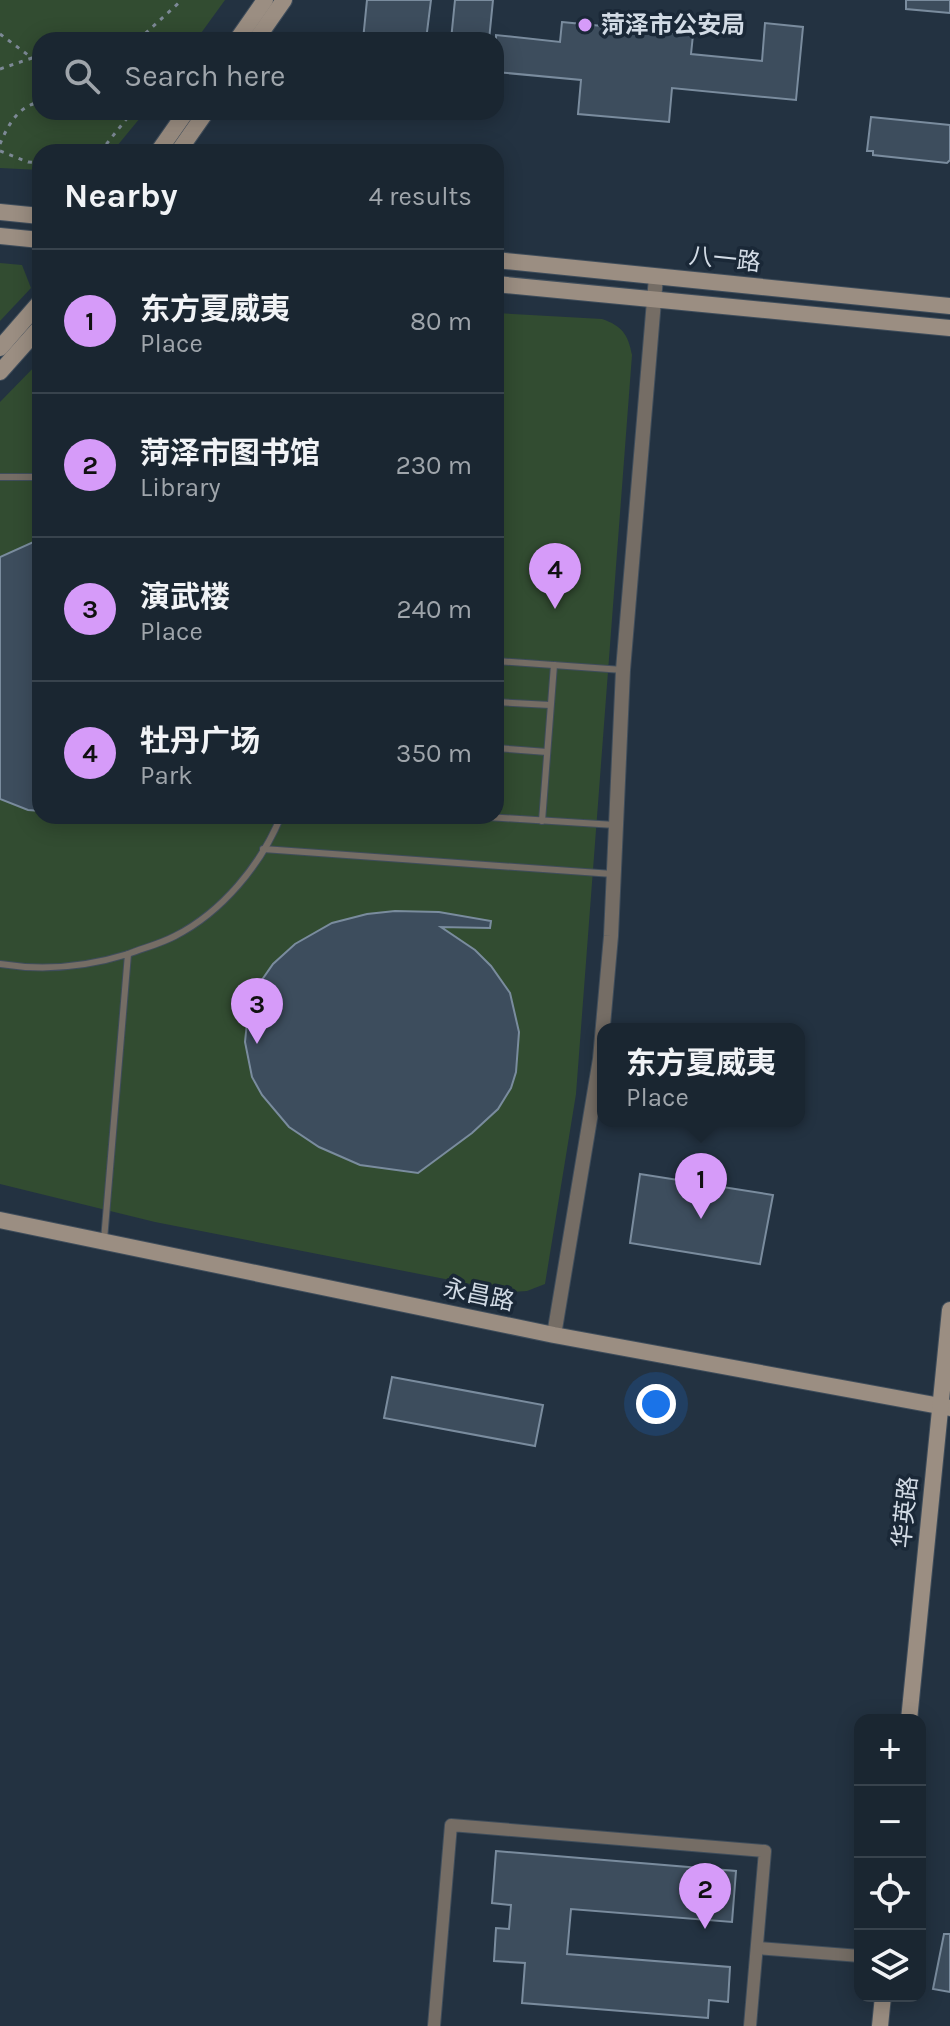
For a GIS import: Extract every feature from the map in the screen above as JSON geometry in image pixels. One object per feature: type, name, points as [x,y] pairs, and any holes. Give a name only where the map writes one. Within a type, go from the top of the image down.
[{"type":"main road","points":[[243,32],[265,0]]},
{"type":"main road","points":[[262,32],[284,0]]},
{"type":"main road","points":[[164,144],[180,120]]},
{"type":"main road","points":[[184,144],[200,120]]},
{"type":"main road","points":[[0,212],[32,215]]},
{"type":"main road","points":[[0,236],[32,239]]},
{"type":"main road","name":"八一路","points":[[504,261],[950,306]]},
{"type":"main road","points":[[504,285],[950,328]]},
{"type":"main road","points":[[0,348],[32,311]]},
{"type":"main road","points":[[0,372],[32,336]]},
{"type":"main road","name":"永昌路","points":[[0,1220],[554,1335],[945,1407]]},
{"type":"main road","name":"华英路","points":[[910,1714],[945,1407],[950,1310]]},
{"type":"main road","points":[[880,2026],[882,2002]]},
{"type":"street","points":[[603,1023],[611,936],[623,670],[656,277]]},
{"type":"street","points":[[554,1335],[597,1077]]},
{"type":"street","points":[[434,2026],[451,1825],[765,1851],[750,2026]]},
{"type":"street","points":[[757,1948],[854,1956]]},
{"type":"lane","points":[[0,477],[32,477]]},
{"type":"lane","points":[[504,662],[623,670]]},
{"type":"lane","points":[[542,821],[554,665]]},
{"type":"lane","points":[[504,702],[550,705]]},
{"type":"lane","points":[[504,749],[547,752]]},
{"type":"lane","points":[[504,818],[615,825]]},
{"type":"lane","points":[[0,964],[44,968],[106,961],[172,937],[204,919],[229,895],[263,849],[277,824]]},
{"type":"lane","points":[[263,849],[613,874]]},
{"type":"lane","points":[[104,1243],[128,954]]},
{"type":"path","points":[[147,32],[182,0]]},
{"type":"path","points":[[0,34],[32,58]]},
{"type":"path","points":[[0,69],[32,58]]},
{"type":"path","points":[[0,144],[8,124],[32,103]]},
{"type":"path","points":[[106,144],[126,120]]},
{"type":"path","points":[[0,151],[32,162]]},
{"type":"green space","points":[[0,0],[225,0],[202,32],[32,32],[32,120],[138,120],[119,144],[32,144],[32,170],[0,168]]},
{"type":"green space","points":[[0,263],[22,265],[31,288],[0,321]]},
{"type":"green space","points":[[504,313],[602,319],[623,332],[632,355],[576,1094],[545,1284],[527,1291],[511,1292],[155,1222],[0,1184],[0,402],[32,369],[32,824],[504,824]]},
{"type":"building","points":[[367,0],[431,0],[427,32],[364,32]]},
{"type":"building","points":[[455,0],[493,0],[490,32],[452,32]]},
{"type":"building","points":[[906,0],[950,0],[950,13],[906,9]]},
{"type":"building","points":[[562,22],[693,35],[691,54],[762,61],[765,23],[803,27],[796,100],[672,88],[669,122],[578,114],[581,80],[504,73],[504,36],[560,42]]},
{"type":"building","points":[[871,117],[950,125],[950,160],[947,163],[873,155],[873,151],[867,151]]},
{"type":"building","points":[[32,543],[32,810],[0,799],[0,557]]},
{"type":"building","points":[[395,911],[439,912],[491,921],[490,928],[441,927],[475,950],[491,966],[510,993],[519,1032],[516,1072],[511,1088],[498,1109],[472,1133],[418,1173],[360,1165],[319,1147],[289,1127],[262,1095],[252,1077],[245,1042],[248,1013],[257,987],[273,964],[295,944],[332,923]]},
{"type":"building","points":[[640,1174],[773,1195],[760,1264],[630,1243]]},
{"type":"building","points":[[392,1377],[543,1405],[535,1446],[384,1418]]},
{"type":"building","points":[[496,1851],[736,1871],[732,1922],[571,1909],[567,1954],[730,1967],[728,2002],[709,2000],[708,2018],[522,2003],[525,1963],[494,1961],[496,1928],[509,1929],[511,1905],[492,1903]]},
{"type":"building","points":[[944,1934],[950,1934],[950,1992],[933,1989]]},
{"type":"place","name":"菏泽市公安局","points":[[585,25]]},
{"type":"place","name":"牡丹广场","points":[[555,609]]},
{"type":"place","name":"演武楼","points":[[257,1044]]},
{"type":"place","name":"东方夏威夷","points":[[701,1219]]},
{"type":"place","name":"菏泽市图书馆","points":[[705,1929]]}]
